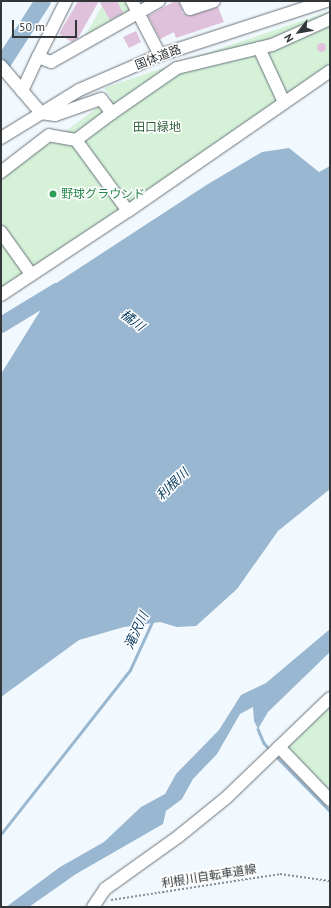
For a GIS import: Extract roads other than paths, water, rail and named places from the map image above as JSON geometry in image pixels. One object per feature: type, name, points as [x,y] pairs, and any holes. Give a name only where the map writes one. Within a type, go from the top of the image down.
[{"type":"street","points":[[22,91],[66,1]]},
{"type":"street","points":[[132,1],[160,55]]},
{"type":"street","points":[[38,57],[51,62],[159,1]]},
{"type":"street","points":[[186,1],[190,9],[214,1]]},
{"type":"street","name":"国体道路","points":[[1,138],[79,90],[160,55],[326,1]]},
{"type":"street","points":[[76,140],[177,68],[259,48],[330,19]]},
{"type":"street","points":[[259,48],[284,102]]},
{"type":"street","points":[[1,66],[41,113],[55,115],[101,99],[112,113]]},
{"type":"street","points":[[1,295],[128,211],[330,71]]},
{"type":"street","points":[[1,172],[49,135],[76,140],[128,211]]},
{"type":"street","points":[[1,232],[31,274]]},
{"type":"street","points":[[93,907],[105,888],[179,836],[226,798],[330,698]]},
{"type":"street","points":[[279,747],[330,800]]},
{"type":"water","name":"利根川","points":[[289,148],[319,172],[330,166],[330,489],[278,531],[237,589],[196,626],[177,627],[160,622],[124,627],[79,640],[1,697],[1,374],[58,282],[208,184],[262,152]]},
{"type":"water","points":[[330,629],[330,652],[268,712],[258,729],[254,721],[253,707],[240,714],[217,754],[193,779],[182,799],[166,811],[163,824],[76,874],[29,907],[6,907],[60,867],[104,842],[141,807],[165,794],[176,774],[219,730],[241,695],[266,683]]},
{"type":"waterway","points":[[1,66],[43,1]]},
{"type":"waterway","name":"橘川","points":[[1,325],[57,291],[70,295]]},
{"type":"waterway","name":"滝沢川","points":[[1,834],[130,670],[153,620]]},
{"type":"waterway","points":[[258,729],[264,743],[271,751]]},
{"type":"waterway","points":[[276,756],[330,811]]},
{"type":"place","name":"野球グラウンド","points":[[53,194]]},
{"type":"park label","name":"田口緑地","points":[[157,127]]}]
